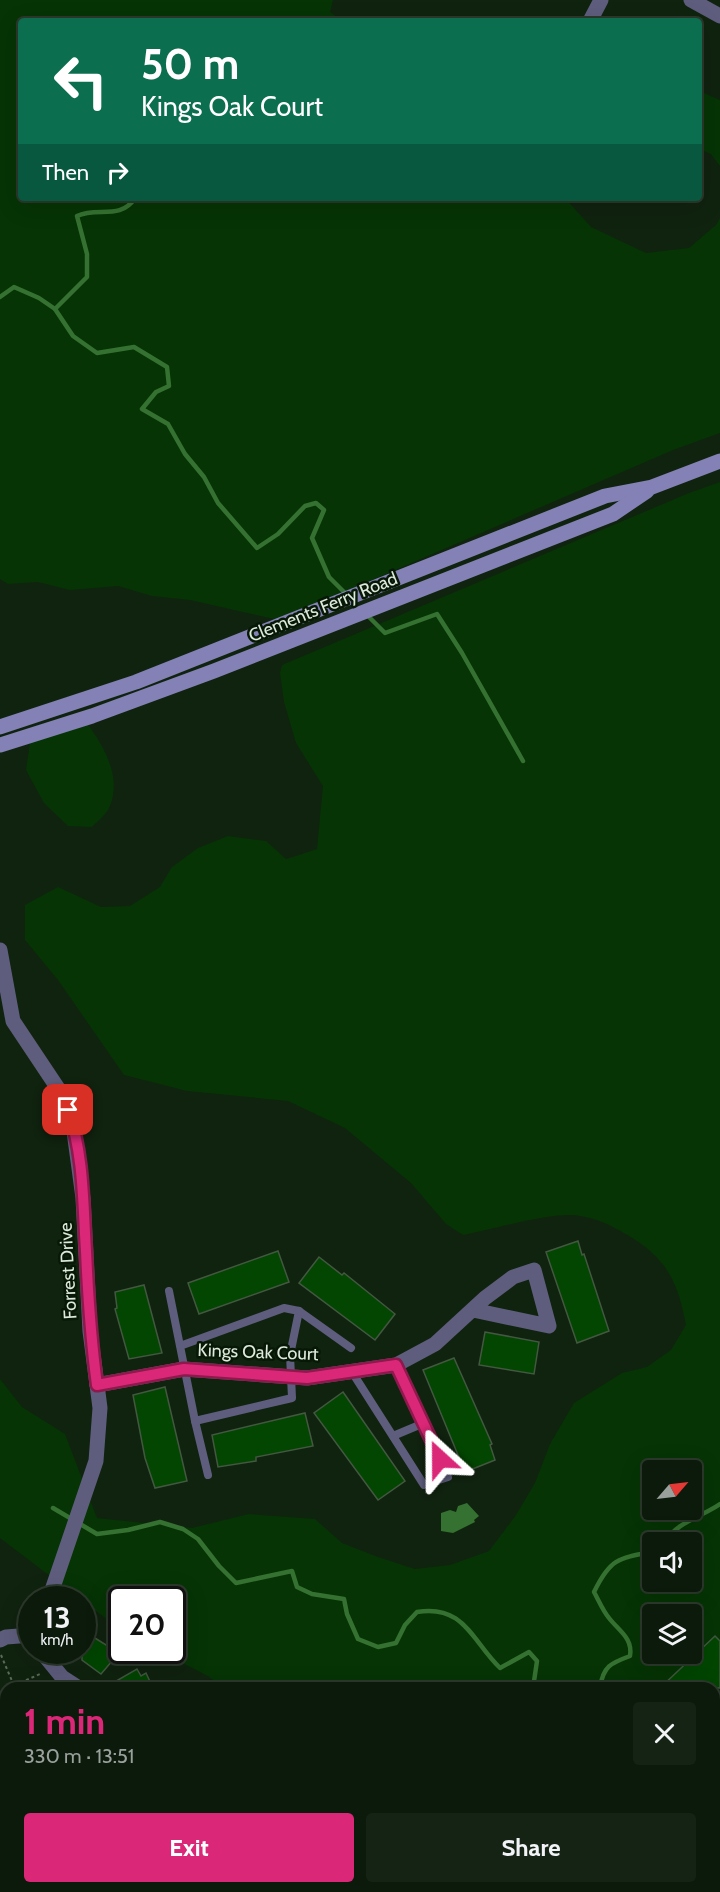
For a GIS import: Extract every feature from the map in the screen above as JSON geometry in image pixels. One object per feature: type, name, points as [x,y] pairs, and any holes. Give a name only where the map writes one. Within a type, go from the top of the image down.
[{"type":"main road","name":"Clements Ferry Road","points":[[0,727],[135,682],[605,496],[652,487],[720,461]]},
{"type":"main road","name":"Clements Ferry Road","points":[[0,745],[92,716],[613,514],[652,487]]},
{"type":"street","points":[[592,18],[601,0]]},
{"type":"street","points":[[691,0],[720,16]]},
{"type":"street","name":"Forrest Drive","points":[[0,950],[14,1021],[63,1096],[73,1124],[83,1198],[90,1331],[100,1408],[96,1461],[53,1586]]},
{"type":"street","name":"Kings Oak Court","points":[[97,1385],[184,1369],[307,1378],[396,1365],[435,1344],[472,1310],[513,1278],[534,1270],[549,1326],[472,1310]]},
{"type":"street","points":[[0,1640],[18,1636]]},
{"type":"street","points":[[49,1664],[72,1682]]},
{"type":"lane","points":[[169,1291],[208,1475]]},
{"type":"lane","points":[[180,1346],[284,1308],[299,1311],[351,1348]]},
{"type":"lane","points":[[195,1421],[292,1398],[290,1355],[299,1311]]},
{"type":"lane","points":[[351,1371],[424,1485],[448,1477],[396,1365]]},
{"type":"lane","points":[[393,1436],[424,1423]]},
{"type":"path","points":[[0,1652],[13,1682]]},
{"type":"path","points":[[24,1682],[34,1678],[49,1664]]},
{"type":"shaded area","points":[[0,0],[333,0],[330,12],[338,18],[18,18],[18,201],[568,201],[591,227],[646,253],[689,248],[716,225],[720,218],[720,433],[673,450],[291,615],[274,619],[190,600],[152,596],[118,586],[70,590],[38,582],[8,584],[0,579]]},
{"type":"shaded area","points":[[702,92],[720,100],[720,166],[711,154],[702,150]]},
{"type":"shaded area","points":[[720,482],[720,1642],[702,1656],[702,1604],[642,1604],[642,1664],[691,1664],[668,1682],[216,1682],[184,1664],[186,1586],[108,1586],[108,1620],[96,1611],[96,1586],[63,1586],[0,1538],[0,1379],[22,1407],[65,1434],[97,1518],[192,1528],[249,1514],[315,1519],[342,1543],[378,1557],[415,1569],[450,1565],[489,1551],[516,1515],[535,1483],[550,1444],[574,1403],[622,1373],[647,1367],[671,1350],[686,1325],[674,1282],[660,1261],[638,1242],[606,1223],[580,1216],[561,1215],[463,1235],[446,1224],[411,1183],[345,1128],[288,1101],[187,1091],[124,1075],[58,980],[25,940],[25,905],[58,887],[101,907],[130,906],[160,887],[172,867],[198,848],[228,836],[266,841],[286,859],[317,849],[323,786],[296,743],[284,702],[280,673],[282,665],[689,493]]},
{"type":"shaded area","points":[[87,723],[100,742],[110,764],[114,787],[112,798],[108,810],[92,827],[68,826],[44,803],[26,770],[30,743]]},
{"type":"shaded area","points":[[467,1503],[479,1516],[474,1520],[475,1522],[453,1533],[441,1531],[441,1513],[450,1510],[456,1512],[458,1506]]},
{"type":"building","points":[[578,1241],[609,1331],[577,1343],[546,1252]]},
{"type":"building","points":[[278,1251],[289,1282],[199,1314],[188,1283]]},
{"type":"building","points":[[319,1257],[342,1275],[344,1273],[395,1314],[375,1340],[299,1283]]},
{"type":"building","points":[[144,1285],[162,1353],[129,1359],[115,1309],[117,1308],[115,1292]]},
{"type":"building","points":[[485,1332],[539,1342],[534,1374],[479,1365]]},
{"type":"building","points":[[454,1358],[492,1444],[490,1445],[495,1460],[465,1472],[423,1370]]},
{"type":"building","points":[[165,1387],[187,1481],[155,1488],[145,1458],[133,1395]]},
{"type":"building","points":[[343,1392],[405,1481],[378,1500],[314,1413]]},
{"type":"building","points":[[305,1413],[313,1446],[256,1457],[256,1461],[218,1467],[212,1435]]},
{"type":"building","points":[[715,1636],[720,1641],[720,1682],[666,1682],[685,1664],[702,1664],[702,1648]]},
{"type":"building","points":[[96,1639],[108,1646],[110,1664],[101,1674],[87,1664],[96,1664]]},
{"type":"building","points":[[137,1669],[141,1676],[146,1673],[150,1682],[114,1682]]},
{"type":"waterway","points":[[55,309],[87,277],[87,254],[77,216],[92,212],[115,211],[132,201]]},
{"type":"waterway","points":[[0,297],[14,287],[39,298],[55,309],[73,336],[97,353],[134,347],[167,367],[169,386],[156,392],[142,409],[168,424],[185,454],[204,477],[218,503],[257,548],[278,534],[305,506],[316,503],[324,510],[312,538],[329,577],[346,594]]},
{"type":"waterway","points":[[367,615],[385,633],[437,614],[462,653],[523,761]]},
{"type":"waterway","points":[[673,1532],[720,1504]]},
{"type":"waterway","points":[[53,1508],[97,1534],[128,1530],[160,1522],[183,1529],[198,1539],[236,1583],[292,1571],[297,1587],[312,1594],[344,1599],[347,1614],[358,1639],[378,1647],[396,1643],[405,1625],[417,1612],[433,1611],[446,1614],[457,1619],[466,1627],[500,1668],[529,1652],[537,1661],[534,1682]]},
{"type":"waterway","points":[[601,1682],[609,1666],[630,1656],[630,1650],[627,1639],[607,1615],[594,1592],[610,1566],[623,1559],[642,1554]]},
{"type":"route","points":[[68,1110],[73,1124],[83,1198],[90,1331],[97,1385],[184,1369],[307,1378],[396,1365],[410,1390],[440,1459]]}]
